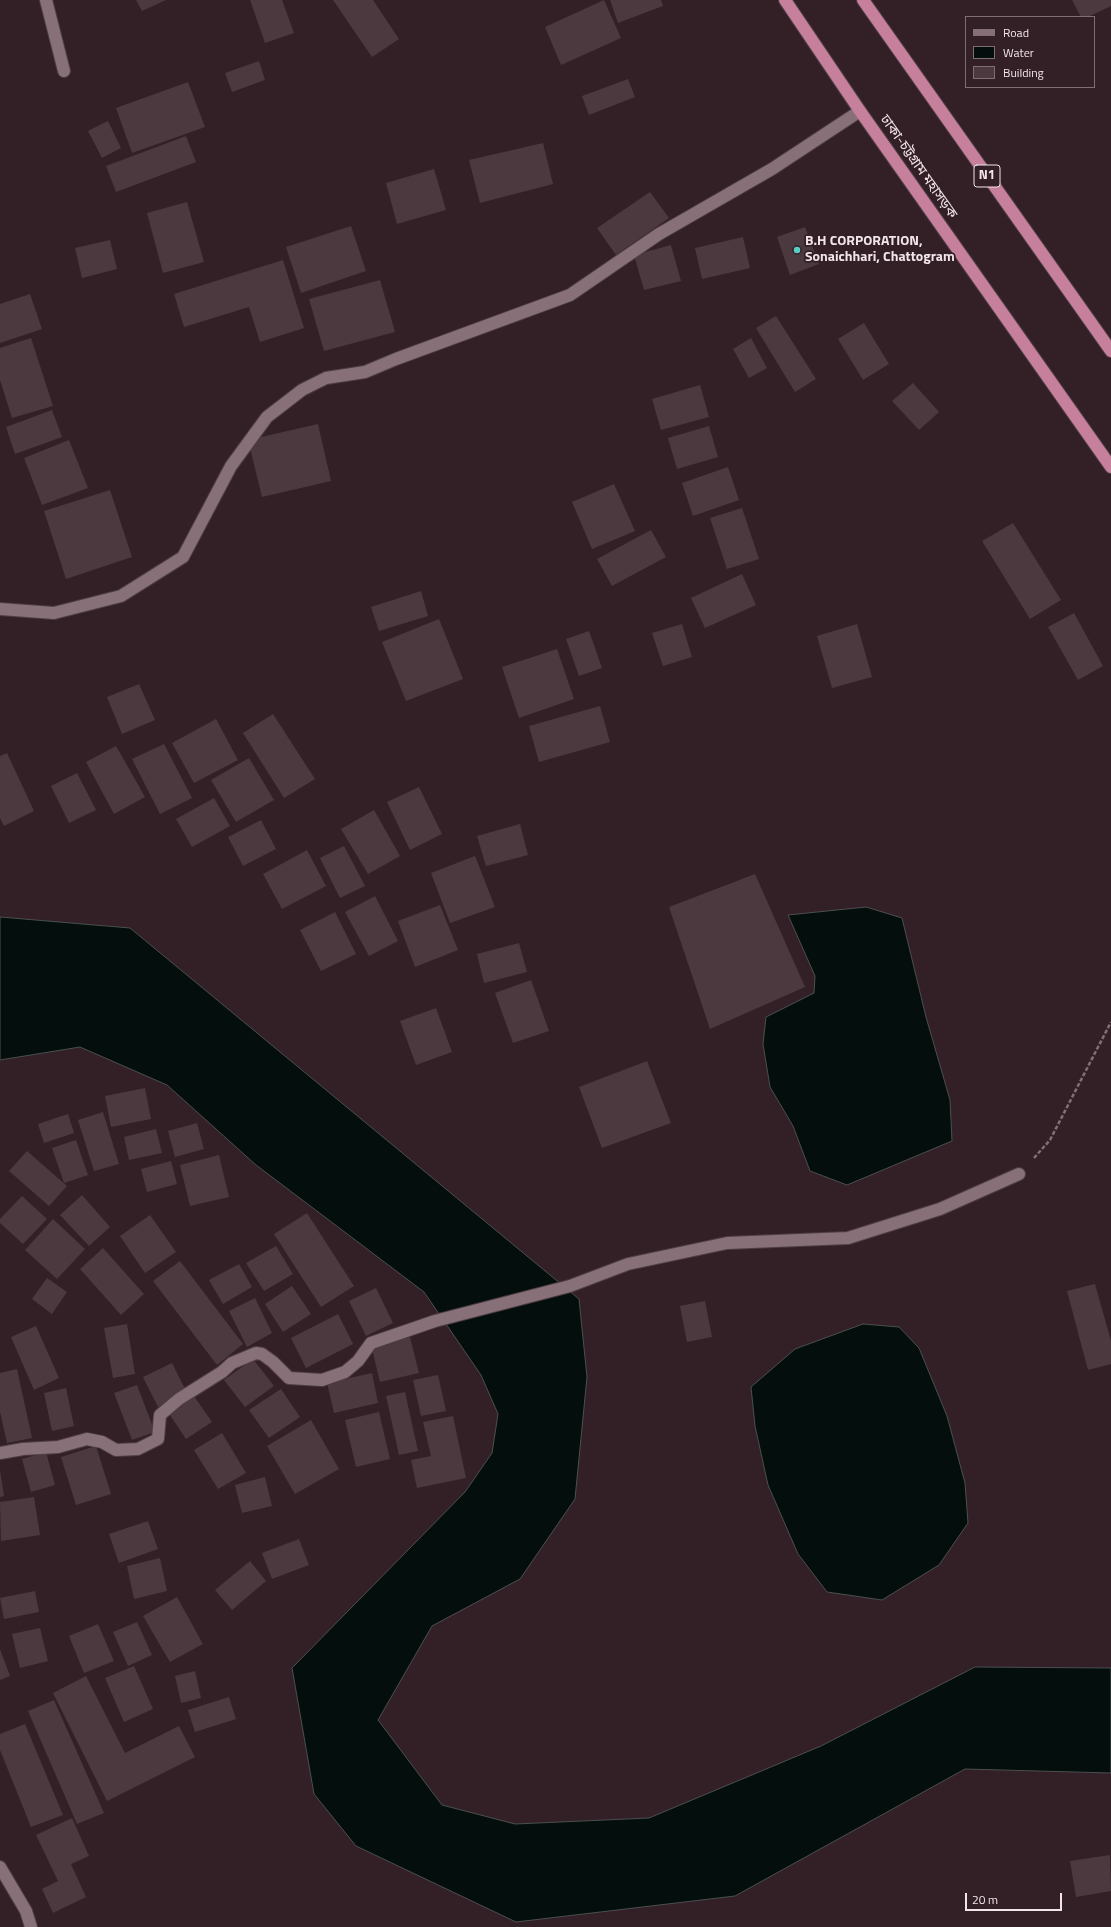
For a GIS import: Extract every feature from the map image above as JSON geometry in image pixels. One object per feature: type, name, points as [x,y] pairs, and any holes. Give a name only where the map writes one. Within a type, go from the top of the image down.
[{"type":"highway","name":"ঢাকা-চট্টগ্রাম মহাসড়ক","points":[[785,0],[860,111],[1111,467]]},
{"type":"highway","name":"N1","points":[[863,0],[1111,351]]},
{"type":"street","points":[[46,0],[64,71]]},
{"type":"street","points":[[0,609],[54,613],[121,596],[183,557],[231,466],[267,417],[302,390],[326,378],[365,372],[396,359],[570,295],[659,234],[772,169],[860,111]]},
{"type":"street","points":[[0,1453],[23,1449],[58,1447],[87,1439],[102,1442],[116,1450],[138,1449],[158,1439],[160,1415],[232,1363],[256,1353],[262,1354],[273,1362],[290,1378],[322,1380],[345,1372],[358,1361],[371,1343],[435,1321],[570,1286],[628,1264],[727,1244],[848,1238],[940,1209],[1019,1174]]},
{"type":"street","points":[[0,1867],[26,1911],[31,1927]]},
{"type":"path","points":[[1019,1174],[1050,1140],[1111,1022]]},
{"type":"water","points":[[866,907],[902,918],[926,1017],[950,1100],[952,1141],[847,1185],[810,1171],[793,1126],[770,1087],[763,1044],[766,1017],[814,993],[815,976],[788,915]]},
{"type":"water","points":[[0,917],[130,928],[579,1299],[587,1377],[575,1499],[520,1579],[432,1626],[378,1720],[442,1805],[515,1824],[649,1818],[821,1746],[975,1667],[1111,1668],[1111,1773],[965,1769],[735,1896],[516,1922],[356,1846],[314,1794],[292,1668],[465,1492],[492,1453],[498,1414],[481,1375],[424,1292],[256,1165],[167,1085],[80,1047],[0,1060]]},
{"type":"water","points":[[863,1324],[899,1327],[919,1348],[947,1416],[965,1483],[968,1523],[939,1565],[882,1600],[827,1592],[798,1554],[768,1485],[755,1426],[751,1387],[795,1349]]},
{"type":"building","points":[[136,0],[166,0],[142,11]]},
{"type":"building","points":[[250,0],[282,0],[294,33],[265,43]]},
{"type":"building","points":[[333,0],[373,0],[399,39],[372,57]]},
{"type":"building","points":[[604,0],[621,38],[561,65],[545,27]]},
{"type":"building","points":[[610,0],[661,0],[663,6],[618,23]]},
{"type":"building","points":[[1072,0],[1111,0],[1111,6],[1090,16],[1080,16]]},
{"type":"building","points":[[259,61],[265,80],[232,92],[225,73]]},
{"type":"building","points":[[628,79],[635,97],[589,115],[582,96]]},
{"type":"building","points":[[188,82],[205,127],[132,153],[116,108]]},
{"type":"building","points":[[108,121],[121,148],[102,158],[88,131]]},
{"type":"building","points":[[186,136],[196,162],[116,192],[106,166]]},
{"type":"building","points":[[543,143],[553,184],[480,203],[469,160]]},
{"type":"building","points":[[434,169],[446,210],[397,224],[386,183]]},
{"type":"building","points":[[650,192],[669,218],[616,255],[597,228]]},
{"type":"building","points":[[187,202],[204,262],[163,273],[147,213]]},
{"type":"building","points":[[351,226],[366,271],[301,293],[286,247]]},
{"type":"building","name":"B.H CORPORATION, Sonaichhari, Chattogram","points":[[805,227],[819,264],[790,275],[777,237]]},
{"type":"building","points":[[743,237],[750,268],[702,279],[695,248]]},
{"type":"building","points":[[110,240],[117,269],[82,278],[75,248]]},
{"type":"building","points":[[671,245],[681,281],[644,290],[634,255]]},
{"type":"building","points":[[283,260],[304,328],[260,342],[249,307],[184,327],[174,294]]},
{"type":"building","points":[[380,280],[395,332],[324,351],[309,299]]},
{"type":"building","points":[[30,294],[42,329],[0,343],[0,304]]},
{"type":"building","points":[[776,316],[816,379],[795,392],[756,328]]},
{"type":"building","points":[[864,323],[889,364],[863,380],[838,339]]},
{"type":"building","points":[[31,338],[53,406],[12,418],[0,380],[0,348]]},
{"type":"building","points":[[751,338],[767,368],[749,378],[733,349]]},
{"type":"building","points":[[913,383],[939,412],[919,430],[892,401]]},
{"type":"building","points":[[700,385],[709,417],[661,430],[652,399]]},
{"type":"building","points":[[52,410],[62,437],[15,454],[6,427]]},
{"type":"building","points":[[318,424],[331,481],[262,497],[248,440]]},
{"type":"building","points":[[709,426],[718,457],[677,469],[668,438]]},
{"type":"building","points":[[69,440],[88,488],[42,505],[24,458]]},
{"type":"building","points":[[728,467],[739,500],[693,516],[682,483]]},
{"type":"building","points":[[614,484],[635,531],[592,549],[572,502]]},
{"type":"building","points":[[110,490],[132,557],[66,579],[44,511]]},
{"type":"building","points":[[742,508],[759,559],[727,569],[710,518]]},
{"type":"building","points":[[1013,523],[1061,600],[1030,619],[982,541]]},
{"type":"building","points":[[651,530],[666,557],[612,586],[597,559]]},
{"type":"building","points":[[742,574],[756,605],[705,628],[691,598]]},
{"type":"building","points":[[421,591],[428,616],[379,631],[371,607]]},
{"type":"building","points":[[1074,613],[1103,666],[1078,680],[1048,627]]},
{"type":"building","points":[[439,619],[463,679],[406,701],[382,642]]},
{"type":"building","points":[[682,624],[692,657],[663,666],[652,633]]},
{"type":"building","points":[[857,624],[872,677],[832,688],[817,636]]},
{"type":"building","points":[[589,631],[602,668],[579,676],[566,639]]},
{"type":"building","points":[[557,649],[574,699],[519,718],[502,667]]},
{"type":"building","points":[[139,684],[155,720],[122,734],[107,697]]},
{"type":"building","points":[[600,706],[610,742],[539,762],[529,726]]},
{"type":"building","points":[[273,714],[315,779],[284,798],[243,733]]},
{"type":"building","points":[[216,719],[238,760],[194,783],[172,743]]},
{"type":"building","points":[[164,744],[192,798],[160,814],[132,759]]},
{"type":"building","points":[[116,746],[145,797],[114,814],[86,762]]},
{"type":"building","points":[[7,753],[34,811],[4,826],[0,818],[0,756]]},
{"type":"building","points":[[249,758],[274,800],[236,822],[211,780]]},
{"type":"building","points":[[77,773],[96,810],[69,823],[51,786]]},
{"type":"building","points":[[419,787],[442,834],[410,850],[387,802]]},
{"type":"building","points":[[214,798],[230,826],[192,847],[176,819]]},
{"type":"building","points":[[374,810],[400,856],[368,874],[341,829]]},
{"type":"building","points":[[261,820],[276,849],[243,866],[228,837]]},
{"type":"building","points":[[520,824],[528,855],[486,866],[477,836]]},
{"type":"building","points":[[344,846],[365,886],[340,898],[320,858]]},
{"type":"building","points":[[307,850],[326,886],[282,909],[263,874]]},
{"type":"building","points":[[475,856],[495,907],[450,923],[431,873]]},
{"type":"building","points":[[755,874],[805,987],[710,1029],[669,907]]},
{"type":"building","points":[[375,896],[398,941],[369,956],[345,912]]},
{"type":"building","points":[[440,905],[458,950],[415,967],[398,921]]},
{"type":"building","points":[[335,912],[356,954],[321,971],[300,930]]},
{"type":"building","points":[[519,943],[527,972],[484,983],[477,954]]},
{"type":"building","points":[[531,980],[549,1031],[513,1043],[495,993]]},
{"type":"building","points":[[436,1008],[452,1052],[416,1065],[400,1021]]},
{"type":"building","points":[[647,1061],[671,1123],[602,1148],[579,1087]]},
{"type":"building","points":[[145,1088],[151,1119],[111,1127],[105,1096]]},
{"type":"building","points":[[103,1112],[119,1164],[94,1171],[78,1120]]},
{"type":"building","points":[[68,1114],[74,1133],[44,1143],[38,1124]]},
{"type":"building","points":[[197,1123],[204,1149],[175,1157],[168,1131]]},
{"type":"building","points":[[156,1129],[162,1153],[129,1160],[124,1137]]},
{"type":"building","points":[[76,1140],[88,1175],[64,1183],[52,1148]]},
{"type":"building","points":[[27,1151],[67,1186],[49,1206],[9,1171]]},
{"type":"building","points":[[219,1155],[229,1197],[190,1206],[180,1165]]},
{"type":"building","points":[[171,1161],[177,1184],[147,1192],[141,1169]]},
{"type":"building","points":[[82,1195],[110,1227],[89,1246],[60,1215]]},
{"type":"building","points":[[22,1196],[47,1219],[23,1244],[0,1223],[0,1219]]},
{"type":"building","points":[[307,1213],[354,1286],[321,1307],[274,1234]]},
{"type":"building","points":[[150,1215],[176,1252],[145,1273],[120,1236]]},
{"type":"building","points":[[53,1219],[85,1249],[57,1279],[25,1250]]},
{"type":"building","points":[[276,1246],[293,1274],[264,1291],[246,1263]]},
{"type":"building","points":[[103,1248],[144,1294],[121,1315],[80,1269]]},
{"type":"building","points":[[180,1261],[243,1344],[217,1365],[153,1281]]},
{"type":"building","points":[[239,1264],[252,1287],[223,1304],[209,1280]]},
{"type":"building","points":[[47,1278],[67,1292],[52,1314],[32,1299]]},
{"type":"building","points":[[1095,1284],[1111,1341],[1111,1364],[1088,1370],[1067,1291]]},
{"type":"building","points":[[292,1286],[311,1314],[283,1332],[265,1304]]},
{"type":"building","points":[[376,1288],[393,1323],[366,1336],[349,1301]]},
{"type":"building","points":[[255,1298],[272,1333],[247,1347],[229,1311]]},
{"type":"building","points":[[705,1301],[712,1337],[687,1342],[680,1306]]},
{"type":"building","points":[[338,1314],[353,1344],[306,1368],[291,1338]]},
{"type":"building","points":[[127,1324],[135,1374],[113,1378],[104,1328]]},
{"type":"building","points":[[36,1326],[59,1378],[34,1390],[11,1337]]},
{"type":"building","points":[[410,1337],[419,1373],[380,1382],[371,1345]]},
{"type":"building","points":[[253,1359],[274,1386],[245,1407],[224,1380]]},
{"type":"building","points":[[172,1363],[187,1393],[158,1407],[143,1377]]},
{"type":"building","points":[[17,1369],[32,1438],[7,1443],[0,1412],[0,1373]]},
{"type":"building","points":[[372,1373],[378,1403],[334,1413],[327,1383]]},
{"type":"building","points":[[438,1375],[446,1411],[421,1416],[413,1380]]},
{"type":"building","points":[[137,1385],[155,1432],[132,1440],[114,1393]]},
{"type":"building","points":[[66,1388],[74,1426],[52,1431],[44,1393]]},
{"type":"building","points":[[281,1389],[300,1417],[269,1438],[249,1410]]},
{"type":"building","points":[[405,1392],[418,1451],[399,1455],[386,1396]]},
{"type":"building","points":[[194,1396],[212,1422],[186,1439],[168,1412]]},
{"type":"building","points":[[379,1412],[390,1459],[356,1467],[345,1420]]},
{"type":"building","points":[[453,1416],[466,1478],[417,1488],[411,1460],[431,1456],[423,1422]]},
{"type":"building","points":[[311,1420],[339,1469],[295,1494],[267,1446]]},
{"type":"building","points":[[222,1433],[246,1473],[218,1489],[194,1450]]},
{"type":"building","points":[[96,1446],[111,1494],[76,1505],[61,1457]]},
{"type":"building","points":[[46,1452],[55,1485],[31,1492],[22,1459]]},
{"type":"building","points":[[0,1470],[4,1496],[0,1497]]},
{"type":"building","points":[[265,1477],[272,1506],[242,1513],[235,1485]]},
{"type":"building","points":[[34,1497],[40,1535],[1,1541],[0,1502]]},
{"type":"building","points":[[148,1521],[158,1549],[119,1563],[109,1534]]},
{"type":"building","points":[[299,1539],[309,1565],[272,1579],[262,1553]]},
{"type":"building","points":[[160,1558],[167,1591],[134,1599],[127,1566]]},
{"type":"building","points":[[250,1561],[266,1581],[232,1610],[215,1590]]},
{"type":"building","points":[[35,1591],[39,1612],[4,1619],[0,1598]]},
{"type":"building","points":[[177,1597],[203,1644],[170,1662],[143,1616]]},
{"type":"building","points":[[137,1622],[152,1655],[128,1666],[113,1632]]},
{"type":"building","points":[[98,1624],[114,1661],[84,1673],[69,1636]]},
{"type":"building","points":[[40,1628],[48,1661],[20,1668],[12,1634]]},
{"type":"building","points":[[0,1649],[10,1676],[0,1680]]},
{"type":"building","points":[[134,1666],[153,1709],[124,1722],[105,1678]]},
{"type":"building","points":[[195,1671],[201,1698],[181,1703],[175,1676]]},
{"type":"building","points":[[86,1676],[125,1753],[179,1726],[195,1757],[107,1801],[53,1693]]},
{"type":"building","points":[[229,1697],[236,1719],[195,1732],[188,1710]]},
{"type":"building","points":[[54,1700],[104,1813],[77,1824],[28,1711]]},
{"type":"building","points":[[25,1724],[63,1815],[31,1827],[0,1750],[0,1734]]},
{"type":"building","points":[[72,1818],[89,1856],[71,1864],[86,1897],[53,1913],[42,1889],[58,1881],[36,1835]]},
{"type":"building","points":[[1110,1855],[1111,1891],[1076,1897],[1070,1861]]},
{"type":"place","name":"B.H CORPORATION, Sonaichhari, Chattogram","points":[[797,250]]}]
